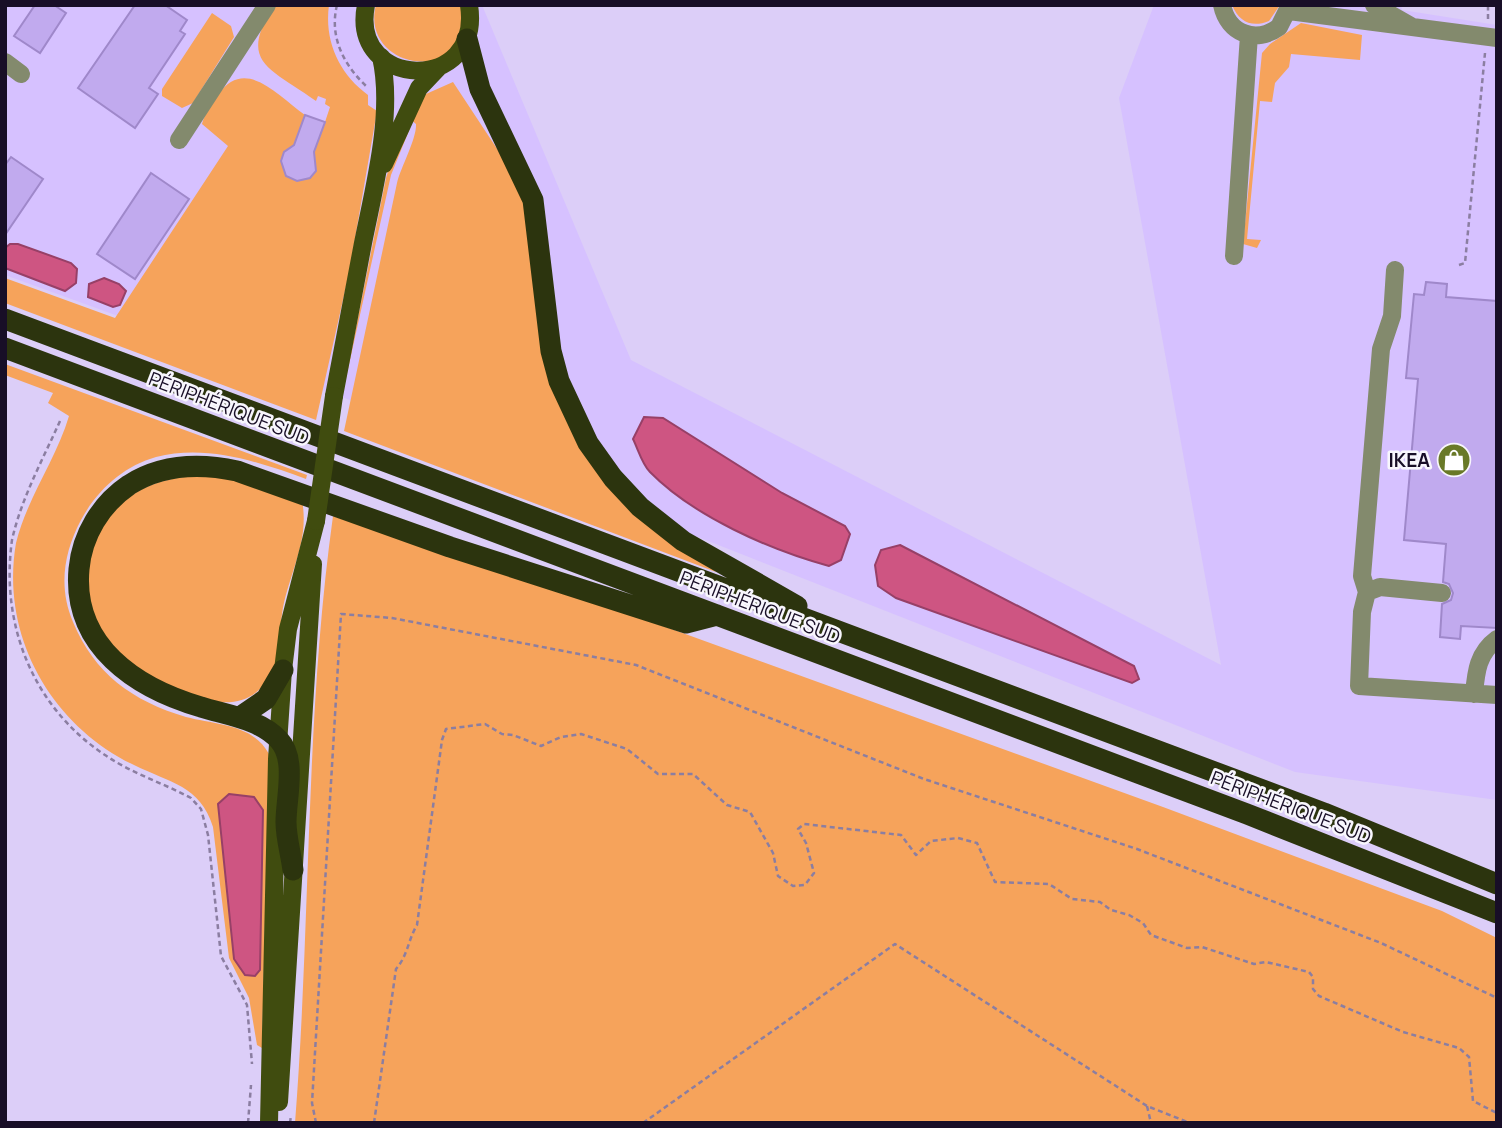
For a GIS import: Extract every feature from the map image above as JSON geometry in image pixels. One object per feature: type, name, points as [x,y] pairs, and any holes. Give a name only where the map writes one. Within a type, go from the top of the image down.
[{"type":"highway","points":[[467,39],[480,89],[533,200],[551,351],[559,381],[588,443],[613,478],[640,507],[683,541],[844,634]]},
{"type":"highway","name":"PÉRIPHÉRIQUE SUD","points":[[5,319],[1324,813],[1497,884]]},
{"type":"highway","name":"PÉRIPHÉRIQUE SUD","points":[[5,348],[1347,852],[1497,914]]},
{"type":"highway","points":[[293,870],[286,825],[288,755],[279,739],[240,717],[191,704],[135,679],[101,649],[84,618],[78,580],[87,535],[110,501],[133,482],[150,474],[190,466],[237,471],[450,547],[686,623],[717,615]]},
{"type":"highway","points":[[240,717],[266,699],[283,670]]},
{"type":"main road","points":[[366,5],[365,27],[370,43],[381,57],[396,67],[412,72],[438,68]]},
{"type":"main road","points":[[375,183],[419,88],[438,68],[457,55],[467,39],[471,21],[469,5]]},
{"type":"main road","points":[[277,1123],[316,522],[334,396],[375,183],[384,110],[384,72],[381,57]]},
{"type":"main road","points":[[270,1123],[283,670],[288,629],[316,522]]},
{"type":"street","points":[[179,140],[267,5]]},
{"type":"street","points":[[361,5],[365,27]]},
{"type":"street","points":[[1222,5],[1231,25],[1249,36],[1274,31],[1290,8],[1416,30],[1490,38]]},
{"type":"street","points":[[1374,5],[1400,17],[1416,30]]},
{"type":"street","points":[[1234,256],[1249,36]]},
{"type":"street","points":[[5,62],[21,74]]},
{"type":"street","points":[[1395,270],[1392,316],[1381,349],[1362,576],[1367,592],[1361,624],[1359,686],[1497,695]]},
{"type":"street","points":[[1367,592],[1380,587],[1442,593]]},
{"type":"street","points":[[1474,694],[1476,666],[1484,650],[1497,639]]},
{"type":"path","points":[[337,5],[334,17],[341,54],[353,74],[371,90],[372,103],[384,110]]},
{"type":"path","points":[[1459,265],[1465,263],[1490,38],[1488,5]]},
{"type":"path","points":[[60,421],[12,540],[8,579],[16,646],[34,685],[75,734],[108,757],[191,798],[201,809],[208,835],[222,956],[247,1004],[252,1066]]},
{"type":"path","points":[[316,1123],[312,1102],[341,614],[392,618],[636,665],[924,779],[1137,849],[1381,943],[1497,998]]},
{"type":"path","points":[[374,1123],[396,969],[407,957],[410,937],[417,925],[442,740],[446,729],[485,724],[502,734],[513,734],[541,746],[561,737],[581,734],[627,749],[658,774],[693,774],[727,805],[750,812],[773,853],[778,876],[793,886],[805,885],[814,873],[806,843],[798,829],[804,824],[901,835],[915,855],[931,841],[958,838],[977,842],[995,882],[1049,884],[1072,899],[1100,902],[1111,910],[1129,915],[1143,923],[1151,934],[1187,948],[1202,947],[1254,964],[1266,962],[1309,972],[1314,977],[1313,989],[1319,996],[1403,1032],[1459,1048],[1468,1057],[1473,1101],[1497,1113]]},
{"type":"path","points":[[643,1123],[895,944],[1147,1106],[1190,1123]]},
{"type":"path","points":[[248,1123],[251,1078]]},
{"type":"path","points":[[1147,1106],[1151,1123]]},
{"type":"shaded area","points":[[5,5],[482,5],[631,360],[1221,665],[1119,98],[1154,5],[1401,5],[1402,10],[1497,25],[1497,800],[1295,772],[350,400],[5,275]]},
{"type":"shaded area","points":[[275,5],[329,5],[329,31],[336,56],[349,77],[368,95],[368,105],[377,111],[349,273],[316,420],[5,303],[5,278],[115,318],[228,146],[202,124],[218,95],[228,84],[239,79],[261,83],[305,115],[300,130],[320,137],[330,107],[325,104],[326,99],[318,96],[316,101],[285,80],[264,62],[259,52],[259,40],[264,24]]},
{"type":"shaded area","points":[[376,5],[461,5],[460,33],[452,49],[439,58],[423,62],[407,60],[392,52],[381,41],[375,25]]},
{"type":"shaded area","points":[[1232,5],[1280,5],[1269,21],[1257,24],[1238,16]]},
{"type":"shaded area","points":[[212,13],[231,26],[234,37],[193,103],[182,108],[162,96],[162,89]]},
{"type":"shaded area","points":[[1301,23],[1362,35],[1360,60],[1291,54],[1289,67],[1275,83],[1272,102],[1260,101],[1247,239],[1261,240],[1257,248],[1243,244],[1262,53],[1270,44]]},
{"type":"shaded area","points":[[453,82],[513,173],[526,206],[580,448],[716,572],[344,431],[397,183],[416,130],[416,124],[410,119],[426,94]]},
{"type":"shaded area","points":[[408,126],[410,128],[391,175],[344,387],[386,178],[394,153]]},
{"type":"shaded area","points":[[10,244],[18,244],[71,263],[77,269],[76,283],[65,291],[5,268],[5,248]]},
{"type":"shaded area","points":[[104,278],[119,284],[126,291],[120,305],[113,307],[88,297],[89,284]]},
{"type":"shaded area","points":[[5,364],[307,475],[306,479],[251,461],[213,454],[175,454],[144,461],[122,473],[95,499],[75,532],[65,570],[68,609],[73,622],[92,656],[117,683],[149,703],[167,710],[244,731],[262,744],[269,754],[262,1048],[257,1045],[249,998],[229,958],[213,827],[207,813],[200,802],[182,787],[104,748],[78,727],[56,702],[38,674],[24,644],[16,611],[13,578],[16,543],[27,510],[69,416],[48,403],[53,393],[5,375]]},
{"type":"shaded area","points":[[644,417],[663,418],[782,493],[845,526],[850,534],[841,560],[829,566],[782,551],[734,530],[688,503],[650,472],[642,461],[633,439]]},
{"type":"shaded area","points":[[209,474],[248,482],[302,500],[304,516],[301,544],[285,599],[275,665],[259,690],[240,701],[208,700],[149,676],[132,666],[103,635],[93,614],[88,592],[88,570],[93,549],[101,528],[115,510],[132,495],[150,485]]},
{"type":"shaded area","points":[[333,516],[666,627],[1163,807],[1442,911],[1497,938],[1497,1123],[295,1123],[313,743],[324,592]]},
{"type":"shaded area","points":[[900,545],[1134,666],[1139,679],[1132,683],[896,598],[878,586],[875,565],[881,550]]},
{"type":"shaded area","points":[[229,794],[254,797],[263,810],[260,970],[255,976],[245,975],[234,959],[218,804]]},
{"type":"building","points":[[35,5],[54,5],[66,13],[40,53],[14,36]]},
{"type":"building","points":[[135,5],[165,5],[187,20],[180,31],[185,34],[149,88],[158,94],[135,128],[78,88]]},
{"type":"building","points":[[305,115],[325,122],[314,152],[316,171],[310,178],[297,181],[286,176],[281,161],[284,152],[294,145]]},
{"type":"building","points":[[11,157],[43,179],[5,235],[5,165]]},
{"type":"building","points":[[151,173],[189,199],[135,279],[97,254]]},
{"type":"building","name":"IKEA","points":[[1426,282],[1447,284],[1446,297],[1497,301],[1497,628],[1461,626],[1460,639],[1440,637],[1442,604],[1451,600],[1453,593],[1449,584],[1443,582],[1446,544],[1404,540],[1418,379],[1406,378],[1414,294],[1424,295]]},
{"type":"place","name":"IKEA","points":[[1454,460]]}]
